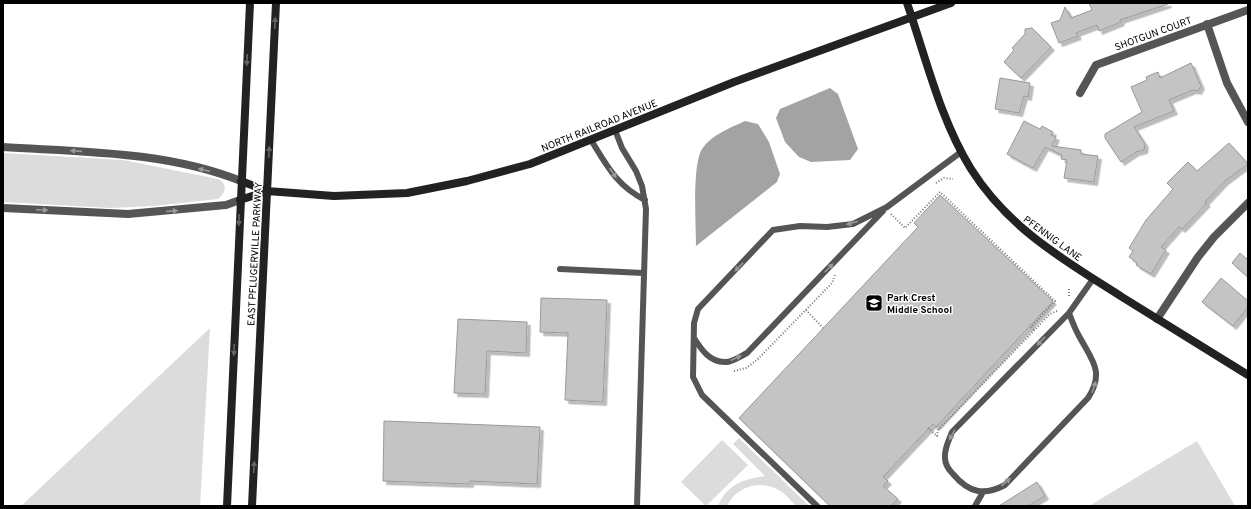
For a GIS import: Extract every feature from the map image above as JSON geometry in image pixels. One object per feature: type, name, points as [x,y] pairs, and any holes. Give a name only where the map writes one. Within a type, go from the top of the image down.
[{"type":"street","name":"EAST PFLUGERVILLE PARKWAY","points":[[227,506],[250,3]]},
{"type":"street","name":"EAST PFLUGERVILLE PARKWAY","points":[[252,506],[276,3]]},
{"type":"street","name":"PFENNIG LANE","points":[[907,3],[943,110],[962,152],[992,199],[1020,228],[1054,254],[1248,375]]},
{"type":"street","name":"NORTH RAILROAD AVENUE","points":[[240,200],[267,191],[334,196],[406,193],[467,181],[509,170],[530,164],[592,140],[734,82],[951,3]]},
{"type":"street","name":"SHOTGUN COURT","points":[[1080,93],[1096,65],[1248,10]]},
{"type":"street","points":[[1207,24],[1227,83],[1248,122]]},
{"type":"street","points":[[3,147],[134,155],[221,174],[267,191]]},
{"type":"street","points":[[3,208],[128,214],[223,205],[240,200]]},
{"type":"street","points":[[1157,319],[1214,237],[1248,203]]},
{"type":"lane","points":[[615,130],[622,148],[636,171],[645,200],[646,209],[637,506]]},
{"type":"lane","points":[[592,140],[620,184],[633,194],[645,200]]},
{"type":"lane","points":[[817,506],[702,396],[693,377],[694,323],[698,309],[773,230],[800,226],[828,227],[853,224],[887,206],[962,152]]},
{"type":"lane","points":[[694,338],[704,353],[714,360],[726,362],[747,353],[887,206]]},
{"type":"lane","points":[[560,269],[643,273]]},
{"type":"lane","points":[[1069,313],[1078,335],[1097,370],[1093,391],[1005,485],[994,490],[983,492],[972,490],[959,481],[947,467],[945,459],[947,446],[952,432],[1069,313],[1093,278]]},
{"type":"lane","points":[[975,506],[983,492]]},
{"type":"path","points":[[891,214],[905,228],[940,192],[1055,301],[1031,327],[1034,330]]},
{"type":"path","points":[[1066,301],[1069,297],[1069,289]]},
{"type":"path","points":[[806,310],[823,328]]},
{"type":"path","points":[[928,428],[937,436],[938,430],[1034,330],[1050,314],[1059,310]]},
{"type":"shaded area","points":[[830,88],[838,94],[858,149],[850,160],[811,162],[799,157],[785,142],[776,118],[780,109]]},
{"type":"shaded area","points":[[745,121],[758,124],[769,142],[780,174],[777,182],[696,246],[696,181],[699,157],[702,149],[710,140],[721,132]]},
{"type":"shaded area","points":[[3,153],[123,160],[218,179],[223,183],[225,189],[223,194],[218,199],[154,206],[111,208],[3,202]]},
{"type":"shaded area","points":[[210,328],[200,506],[21,506]]},
{"type":"shaded area","points":[[739,438],[809,506],[796,506],[777,489],[770,486],[756,485],[736,494],[727,506],[718,506],[726,492],[737,484],[750,479],[765,476],[733,444]]},
{"type":"shaded area","points":[[722,440],[748,465],[706,506],[681,482]]},
{"type":"shaded area","points":[[1197,441],[1235,506],[1089,506]]},
{"type":"building","points":[[1089,3],[1168,4],[1120,20],[1121,22],[1099,31],[1097,25],[1076,33],[1078,36],[1059,43],[1051,23],[1060,20],[1065,7],[1071,18],[1092,10]]},
{"type":"building","points":[[1032,28],[1051,47],[1021,78],[1004,62],[1014,50],[1012,48],[1025,34],[1025,29]]},
{"type":"building","points":[[1191,63],[1201,86],[1198,91],[1193,90],[1169,100],[1174,111],[1134,127],[1145,144],[1144,150],[1136,152],[1121,162],[1105,138],[1105,134],[1142,112],[1131,87],[1147,80],[1146,77],[1158,72],[1160,78]]},
{"type":"building","points":[[1000,78],[1030,83],[1028,97],[1024,96],[1019,113],[995,109]]},
{"type":"building","points":[[1024,121],[1040,129],[1042,126],[1053,132],[1051,135],[1056,137],[1052,146],[1081,150],[1081,154],[1098,156],[1094,182],[1064,178],[1067,160],[1061,159],[1062,155],[1045,147],[1033,168],[1007,154]]},
{"type":"building","points":[[1229,143],[1248,164],[1225,181],[1205,202],[1207,203],[1182,229],[1179,227],[1161,247],[1166,250],[1151,274],[1136,265],[1137,263],[1129,257],[1133,251],[1129,248],[1146,220],[1173,189],[1167,183],[1188,162],[1197,171]]},
{"type":"building","points":[[940,195],[1053,301],[936,427],[933,424],[883,477],[888,481],[883,486],[898,499],[891,506],[830,506],[739,418],[918,227],[914,223]]},
{"type":"building","points":[[1240,253],[1248,260],[1248,277],[1232,263]]},
{"type":"building","points":[[1221,278],[1248,301],[1248,307],[1233,326],[1202,302]]},
{"type":"building","points":[[541,298],[607,300],[603,402],[565,400],[568,333],[540,332]]},
{"type":"building","points":[[458,319],[527,322],[526,353],[487,351],[485,394],[454,393]]},
{"type":"building","points":[[384,421],[540,427],[537,484],[470,481],[470,484],[383,481]]},
{"type":"building","points":[[1037,482],[1045,496],[1028,506],[999,506]]},
{"type":"place","name":"Park Crest Middle School","points":[[874,303]]}]
